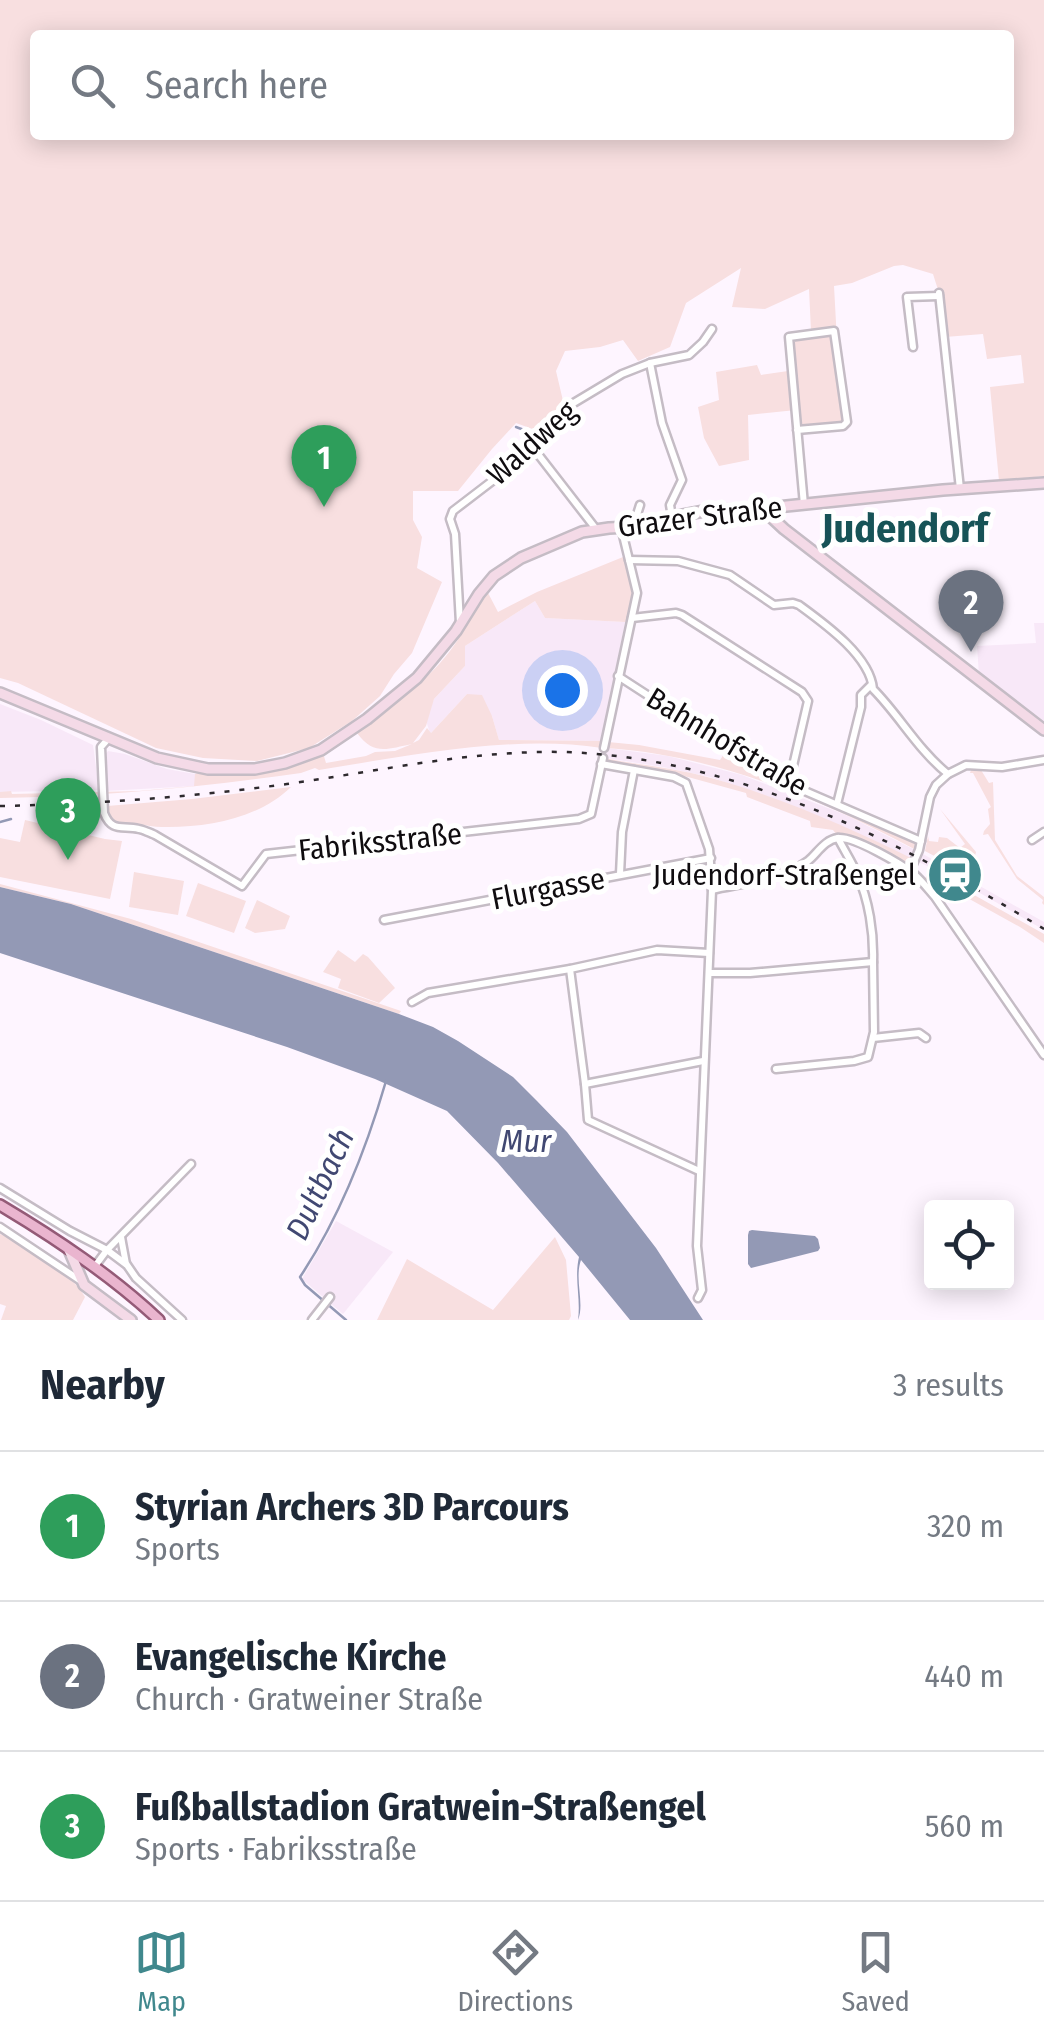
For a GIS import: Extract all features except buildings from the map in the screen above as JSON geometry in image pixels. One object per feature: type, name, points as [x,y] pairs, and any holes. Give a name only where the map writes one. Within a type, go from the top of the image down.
[{"type":"main road","name":"Grazer Straße","points":[[0,693],[156,758],[208,769],[255,769],[321,750],[388,704],[417,678],[461,624],[484,586],[521,558],[556,543],[596,529],[649,526],[704,511],[1044,483]]},
{"type":"main road","points":[[767,508],[784,529],[1044,730]]},
{"type":"main road","points":[[0,1205],[95,1266],[159,1320]]},
{"type":"main road","points":[[68,1247],[81,1280],[131,1320]]},
{"type":"main road","points":[[81,1280],[86,1265],[95,1266]]},
{"type":"main road","points":[[81,1280],[95,1266]]},
{"type":"street","points":[[913,348],[908,297],[939,294],[960,489]]},
{"type":"street","name":"Waldweg","points":[[461,624],[457,551],[450,514],[534,449],[572,404],[622,374],[689,355],[712,329]]},
{"type":"street","name":"Grazer Straße","points":[[797,430],[843,426],[847,422],[834,330],[789,338],[797,430],[804,505]]},
{"type":"street","points":[[650,363],[662,423],[682,476],[682,485],[670,505],[672,517]]},
{"type":"street","name":"Grazer Straße","points":[[534,449],[596,529]]},
{"type":"street","points":[[634,527],[640,505]]},
{"type":"street","points":[[604,748],[637,586],[621,527]]},
{"type":"street","points":[[629,560],[678,561],[730,576],[774,605],[799,605],[842,640],[872,676],[871,685],[948,774]]},
{"type":"street","points":[[632,618],[682,615],[802,692],[808,701],[789,783]]},
{"type":"street","name":"Bahnhofstraße","points":[[618,676],[763,770],[921,841]]},
{"type":"street","name":"Bahnhofstraße","points":[[837,804],[862,695],[871,685]]},
{"type":"street","name":"Fabriksstraße","points":[[108,739],[101,747],[106,820],[112,826],[155,835],[242,886],[266,854],[578,819],[591,814],[602,760],[634,770]]},
{"type":"street","points":[[910,871],[930,797],[948,774],[966,765],[1002,767],[1044,760]]},
{"type":"street","points":[[620,874],[622,832],[634,770],[686,782],[712,858],[697,1246],[702,1290],[698,1298]]},
{"type":"street","points":[[1032,840],[1044,832]]},
{"type":"street","points":[[712,890],[788,871],[838,838],[858,843],[910,871],[935,897],[1044,1054]]},
{"type":"street","points":[[776,1070],[868,1057],[873,1038],[874,944],[857,873],[838,838]]},
{"type":"street","name":"Flurgasse","points":[[384,920],[712,858]]},
{"type":"street","points":[[412,1002],[428,993],[657,950],[709,952]]},
{"type":"street","points":[[709,973],[873,962]]},
{"type":"street","points":[[570,969],[588,1120],[699,1171]]},
{"type":"street","points":[[873,1038],[919,1034],[926,1038]]},
{"type":"street","points":[[585,1084],[704,1061]]},
{"type":"street","points":[[95,1266],[191,1164]]},
{"type":"street","points":[[0,1188],[107,1250],[182,1320]]},
{"type":"street","points":[[0,1227],[81,1280]]},
{"type":"street","points":[[120,1236],[127,1265]]},
{"type":"street","points":[[312,1320],[328,1300]]},
{"type":"shaded area","points":[[0,0],[1044,0],[1044,476],[999,481],[990,387],[1024,383],[1021,355],[987,359],[983,334],[945,337],[933,274],[903,265],[834,286],[846,417],[842,424],[798,428],[796,410],[748,415],[749,460],[719,466],[704,438],[698,407],[719,400],[716,372],[757,365],[761,375],[788,371],[785,335],[811,331],[809,289],[765,309],[732,307],[741,268],[686,303],[670,347],[638,361],[623,340],[565,351],[556,371],[564,405],[549,435],[516,423],[458,491],[413,491],[413,520],[422,537],[417,568],[442,582],[412,653],[380,696],[352,721],[309,748],[257,761],[203,758],[156,748],[0,678]]},
{"type":"shaded area","points":[[623,557],[635,587],[625,622],[545,618],[535,601],[465,646],[465,666],[434,699],[426,726],[413,743],[427,728],[431,733],[467,694],[482,695],[499,740],[602,741],[602,748],[568,744],[497,745],[301,773],[188,787],[146,790],[194,786],[195,774],[201,772],[220,773],[323,753],[326,763],[395,751],[412,744],[375,748],[357,733],[445,658],[487,591],[498,612]]},
{"type":"shaded area","points":[[535,601],[545,618],[625,622],[602,741],[499,740],[492,716],[467,694],[430,734],[426,720],[434,699],[465,666],[465,646]]},
{"type":"shaded area","points":[[1034,623],[1044,623],[1044,730],[979,675],[977,646],[1036,643]]},
{"type":"shaded area","points":[[0,704],[93,745],[99,790],[0,792]]},
{"type":"shaded area","points":[[608,742],[720,760],[726,751],[765,776],[911,840],[916,843],[916,850],[766,782],[687,760],[606,748]]},
{"type":"shaded area","points":[[607,748],[668,756],[742,775],[846,815],[917,851],[912,859],[791,805],[710,777],[606,758]]},
{"type":"shaded area","points":[[108,751],[195,774],[195,786],[105,791],[104,757]]},
{"type":"shaded area","points":[[604,758],[684,772],[763,794],[913,859],[903,863],[833,830],[811,827],[810,821],[747,797],[746,793],[688,777],[606,762]]},
{"type":"shaded area","points":[[971,770],[981,770],[989,783],[993,782],[995,840],[1017,876],[1044,897],[1044,905],[1017,879],[988,834],[983,835],[990,824],[991,807]]},
{"type":"shaded area","points":[[291,787],[247,814],[196,826],[113,823],[107,806],[192,799]]},
{"type":"shaded area","points":[[138,791],[0,798],[0,792],[12,794]]},
{"type":"shaded area","points":[[940,809],[976,852],[976,866],[972,868],[947,853],[942,860],[925,851],[928,836],[929,841],[938,842],[939,837],[947,838],[960,848],[965,844]]},
{"type":"shaded area","points":[[25,820],[122,841],[110,899],[0,877],[0,838],[20,842]]},
{"type":"shaded area","points":[[923,854],[1044,922],[1044,930],[919,862]]},
{"type":"shaded area","points":[[134,872],[184,881],[178,915],[129,907]]},
{"type":"shaded area","points":[[928,873],[1044,934],[1044,943],[946,886],[932,886],[925,879]]},
{"type":"shaded area","points":[[198,883],[246,901],[234,933],[186,916]]},
{"type":"shaded area","points":[[0,884],[131,919],[401,1011],[399,1014]]},
{"type":"shaded area","points":[[257,900],[290,916],[285,929],[255,933],[245,928]]},
{"type":"shaded area","points":[[338,950],[355,962],[363,954],[368,957],[395,988],[379,1003],[338,988],[341,979],[323,972]]},
{"type":"shaded area","points":[[336,1221],[393,1252],[343,1314],[302,1279]]},
{"type":"shaded area","points":[[0,1234],[47,1261],[79,1288],[85,1297],[73,1320],[1,1320],[6,1306],[0,1304]]},
{"type":"shaded area","points":[[555,1237],[566,1260],[569,1320],[377,1320],[407,1259],[493,1310]]},
{"type":"water","name":"Mur","points":[[0,887],[71,904],[399,1014],[458,1041],[513,1077],[567,1132],[656,1248],[703,1320],[630,1320],[581,1260],[578,1320],[579,1257],[447,1111],[287,1047],[0,953]]},
{"type":"water","points":[[752,1230],[815,1236],[820,1248],[751,1268],[748,1235]]},
{"type":"waterway","points":[[516,427],[532,433],[539,441]]},
{"type":"waterway","points":[[0,822],[11,819]]},
{"type":"waterway","name":"Dultbach","points":[[346,1320],[300,1277],[351,1182],[386,1081]]},
{"type":"railway","points":[[0,806],[216,793],[495,754],[565,752],[629,758],[754,787],[815,810],[932,865],[1044,929]]},
{"type":"place","name":"Styrian Archers 3D Parcours","points":[[324,507]]},
{"type":"place","name":"Evangelische Kirche","points":[[971,652]]},
{"type":"place","name":"Fußballstadion Gratwein-Straßengel","points":[[68,860]]},
{"type":"place","name":"Judendorf-Straßengel","points":[[955,875]]},
{"type":"district","name":"Judendorf","points":[[905,529]]}]
